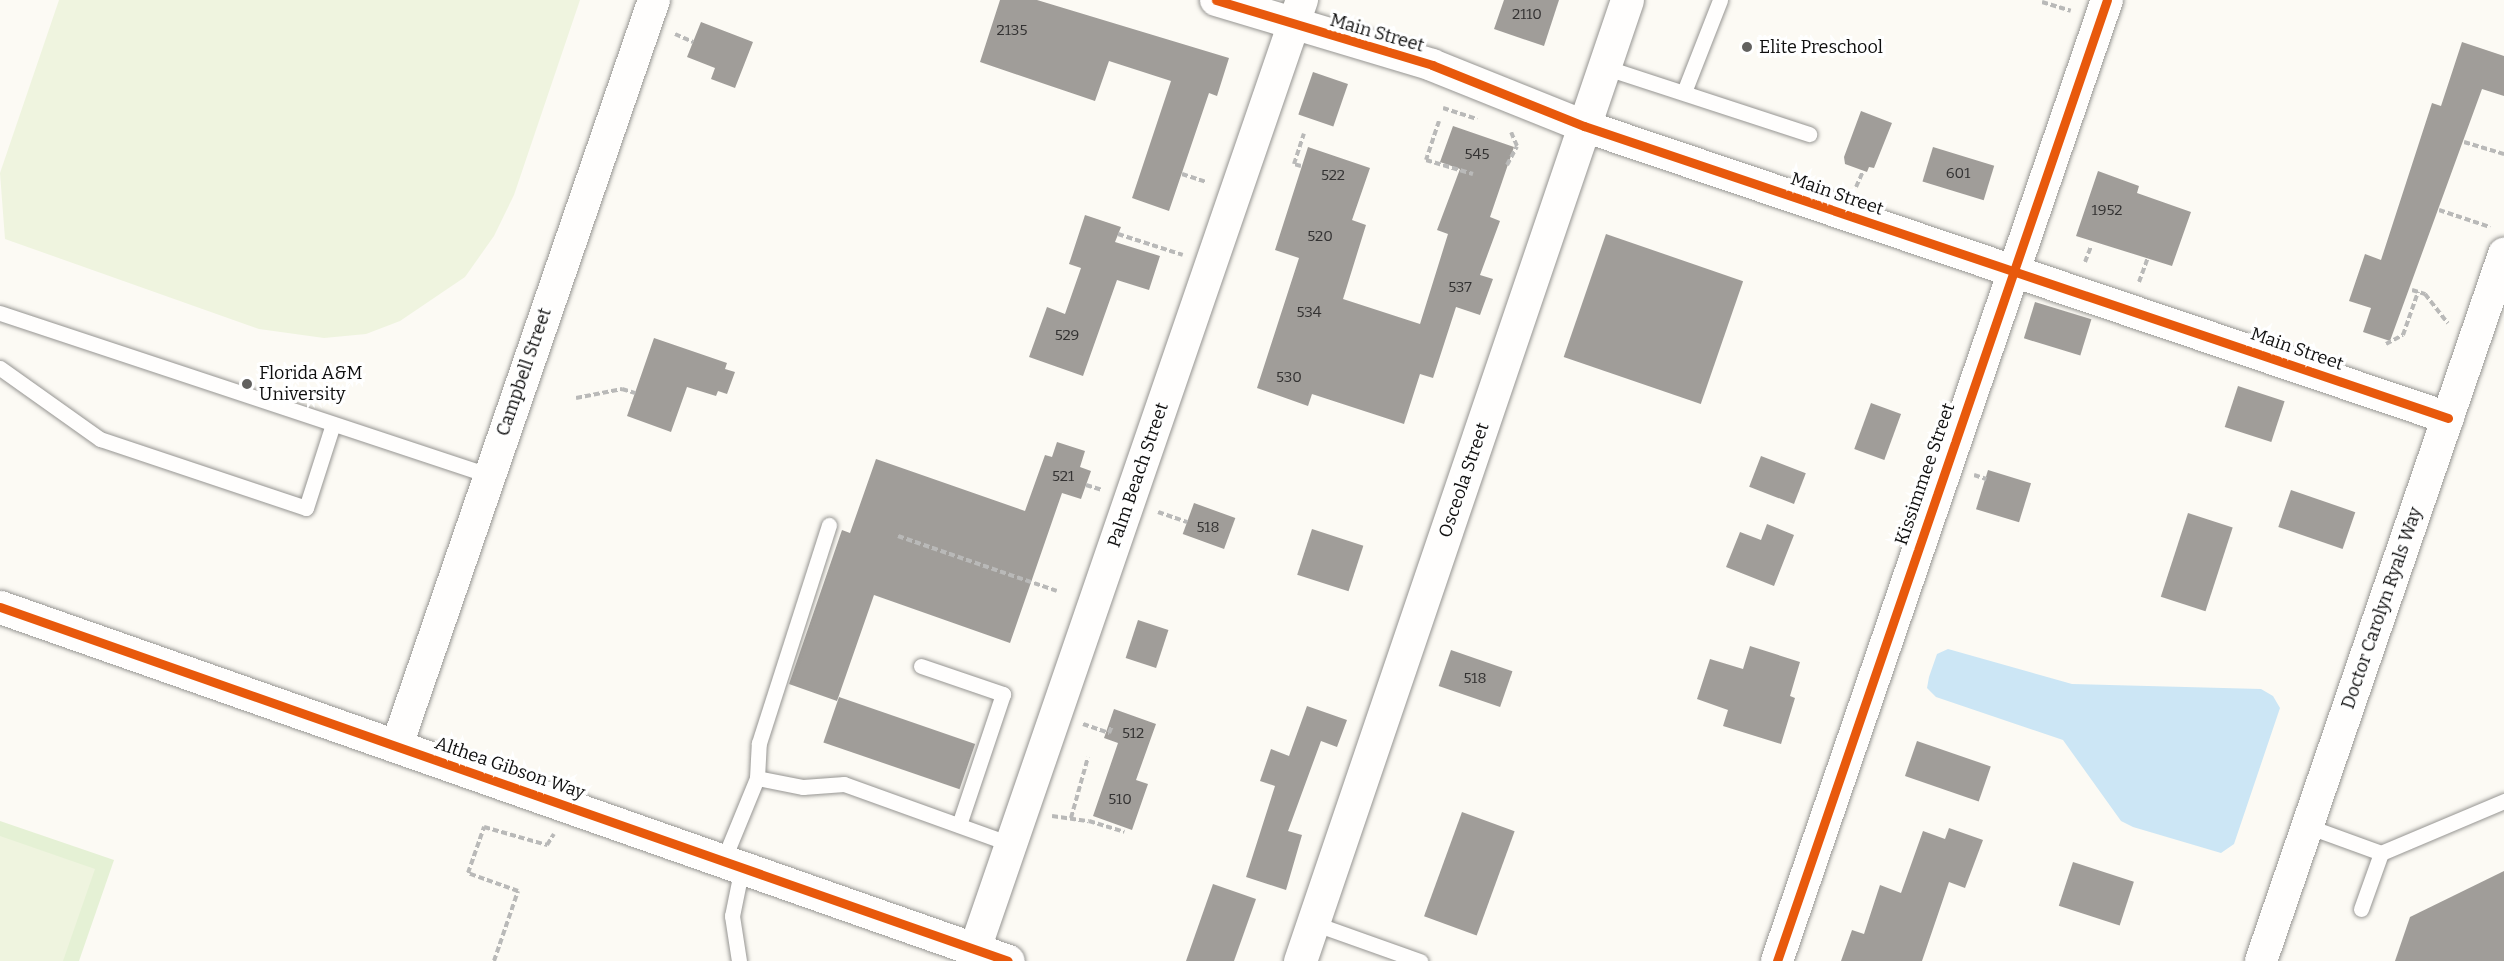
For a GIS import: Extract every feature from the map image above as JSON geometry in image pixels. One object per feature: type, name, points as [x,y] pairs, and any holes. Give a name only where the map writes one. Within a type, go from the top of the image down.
[{"type":"street","name":"Campbell Street","points":[[396,746],[654,0]]},
{"type":"street","name":"Main Street","points":[[1216,0],[1297,13],[1584,126],[2448,418]]},
{"type":"street","name":"Osceola Street","points":[[1300,961],[1627,0]]},
{"type":"street","name":"Kissimmee Street","points":[[1777,961],[1919,539],[2015,271],[2107,0]]},
{"type":"street","name":"Palm Beach Street","points":[[975,949],[1297,13]]},
{"type":"street","name":"Doctor Carolyn Ryals Way","points":[[2261,961],[2448,418],[2498,241]]},
{"type":"street","name":"Althea Gibson Way","points":[[0,607],[1008,961]]},
{"type":"lane","points":[[1684,92],[1720,0]]},
{"type":"lane","points":[[1604,67],[1809,134]]},
{"type":"lane","points":[[0,313],[488,475]]},
{"type":"lane","points":[[0,368],[100,439],[306,508],[333,423]]},
{"type":"lane","points":[[739,961],[732,916],[733,864],[757,778],[759,742],[829,525]]},
{"type":"lane","points":[[921,666],[1003,694],[959,825]]},
{"type":"lane","points":[[757,778],[803,787],[844,784],[1011,844]]},
{"type":"lane","points":[[2307,826],[2381,853],[2504,801]]},
{"type":"lane","points":[[2361,909],[2381,853]]},
{"type":"lane","points":[[1313,923],[1420,961]]},
{"type":"path","points":[[1443,108],[1486,122]]},
{"type":"path","points":[[1439,121],[1425,160],[1473,174]]},
{"type":"path","points":[[1508,129],[1517,146],[1508,165]]},
{"type":"path","points":[[1301,166],[1294,164],[1304,134]]},
{"type":"path","points":[[2464,142],[2504,154]]},
{"type":"path","points":[[1860,178],[1863,171]]},
{"type":"path","points":[[1182,174],[1209,183]]},
{"type":"path","points":[[2439,210],[2498,241]]},
{"type":"path","points":[[1118,234],[1188,257]]},
{"type":"path","points":[[2082,271],[2091,246]]},
{"type":"path","points":[[2137,290],[2148,257]]},
{"type":"path","points":[[2412,290],[2418,292],[2457,328]]},
{"type":"path","points":[[2386,344],[2403,334],[2418,292]]},
{"type":"path","points":[[576,398],[622,389],[635,393]]},
{"type":"path","points":[[898,536],[1058,591]]},
{"type":"path","points":[[1071,818],[1088,757]]},
{"type":"path","points":[[1023,808],[1124,832]]},
{"type":"path","points":[[494,961],[518,891],[468,873],[484,827],[547,845],[555,830]]},
{"type":"green space","points":[[59,0],[580,0],[514,195],[494,236],[465,277],[400,321],[366,334],[324,338],[259,329],[5,239],[0,173]]},
{"type":"green space","points":[[0,821],[114,860],[79,961],[0,961]]},
{"type":"green space","points":[[0,836],[95,869],[63,961],[0,961]]},
{"type":"water","points":[[1948,649],[2072,684],[2261,689],[2273,696],[2280,708],[2234,844],[2221,853],[2133,827],[2121,821],[2063,740],[1936,697],[1927,688],[1929,677],[1937,654]]},
{"type":"building","points":[[1000,0],[1037,0],[1229,58],[1217,96],[1209,93],[1169,211],[1132,198],[1171,81],[1109,61],[1095,101],[980,62]]},
{"type":"building","points":[[1504,0],[1559,0],[1544,46],[1494,29]]},
{"type":"building","points":[[701,22],[753,42],[735,88],[711,79],[715,68],[687,57]]},
{"type":"building","points":[[2462,42],[2504,56],[2504,96],[2482,89],[2390,341],[2363,332],[2371,308],[2349,301],[2365,254],[2381,260],[2432,103],[2441,106]]},
{"type":"building","points":[[1313,72],[1348,84],[1333,127],[1298,115]]},
{"type":"building","points":[[1861,111],[1892,123],[1874,168],[1869,167],[1867,172],[1845,164],[1844,157]]},
{"type":"building","points":[[1453,126],[1514,147],[1490,217],[1500,221],[1480,275],[1493,279],[1480,315],[1456,307],[1433,378],[1420,374],[1404,424],[1312,394],[1308,406],[1257,388],[1299,258],[1275,250],[1308,147],[1370,168],[1352,220],[1366,225],[1343,299],[1420,324],[1448,234],[1437,230],[1460,169],[1440,162]]},
{"type":"building","points":[[1933,147],[1994,166],[1984,200],[1922,181]]},
{"type":"building","points":[[2098,171],[2139,186],[2137,193],[2191,212],[2172,266],[2076,236]]},
{"type":"building","points":[[1085,215],[1121,227],[1115,242],[1160,256],[1149,290],[1117,280],[1083,376],[1029,357],[1047,307],[1065,314],[1081,268],[1069,264]]},
{"type":"building","points":[[1606,234],[1743,281],[1701,404],[1564,357]]},
{"type":"building","points":[[2035,302],[2091,319],[2080,356],[2024,338]]},
{"type":"building","points":[[654,338],[727,363],[725,369],[735,372],[727,394],[718,391],[716,396],[687,387],[671,432],[627,416]]},
{"type":"building","points":[[2238,386],[2285,401],[2271,442],[2225,427]]},
{"type":"building","points":[[1871,403],[1901,414],[1884,460],[1854,449]]},
{"type":"building","points":[[1057,442],[1085,451],[1080,467],[1091,471],[1081,499],[1062,493],[1010,643],[874,595],[837,701],[789,684],[842,530],[850,533],[876,459],[1025,511],[1045,455],[1052,457]]},
{"type":"building","points":[[1761,456],[1806,473],[1794,504],[1749,487]]},
{"type":"building","points":[[1988,470],[2031,483],[2019,522],[1976,509]]},
{"type":"building","points":[[2291,490],[2355,512],[2343,549],[2278,527]]},
{"type":"building","points":[[1194,503],[1235,518],[1224,549],[1183,534]]},
{"type":"building","points":[[2188,513],[2233,528],[2206,611],[2161,597]]},
{"type":"building","points":[[1767,524],[1794,535],[1774,586],[1726,567],[1740,532],[1761,540]]},
{"type":"building","points":[[1312,529],[1363,546],[1349,591],[1297,575]]},
{"type":"building","points":[[1138,620],[1168,630],[1156,668],[1126,658]]},
{"type":"building","points":[[1750,646],[1800,662],[1790,696],[1795,698],[1781,744],[1723,726],[1728,710],[1697,699],[1710,659],[1743,669]]},
{"type":"building","points":[[1451,650],[1512,671],[1500,707],[1439,686]]},
{"type":"building","points":[[839,697],[975,744],[960,789],[823,742]]},
{"type":"building","points":[[1307,706],[1347,720],[1337,747],[1321,741],[1288,831],[1302,835],[1286,890],[1246,877],[1275,786],[1260,781],[1271,749],[1289,756]]},
{"type":"building","points":[[1114,709],[1156,724],[1136,780],[1148,784],[1132,830],[1093,816],[1118,743],[1104,738]]},
{"type":"building","points":[[1917,741],[1991,766],[1979,801],[1905,776]]},
{"type":"building","points":[[1462,812],[1515,831],[1477,935],[1424,916]]},
{"type":"building","points":[[1949,828],[1983,840],[1965,888],[1949,882],[1922,961],[1841,961],[1852,930],[1864,934],[1880,885],[1901,893],[1923,831],[1945,839]]},
{"type":"building","points":[[2073,862],[2134,882],[2120,926],[2059,906]]},
{"type":"building","points":[[2504,871],[2504,961],[2395,961],[2410,917]]},
{"type":"building","points":[[1213,884],[1256,899],[1234,961],[1186,961]]},
{"type":"cycle path","points":[[1216,0],[1432,65],[1584,126],[2448,418]]},
{"type":"cycle path","points":[[1777,961],[2107,0]]},
{"type":"cycle path","points":[[0,607],[1008,961]]},
{"type":"place","name":"Elite Preschool","points":[[1747,47]]},
{"type":"place","name":"Florida A&M University","points":[[247,384]]}]
